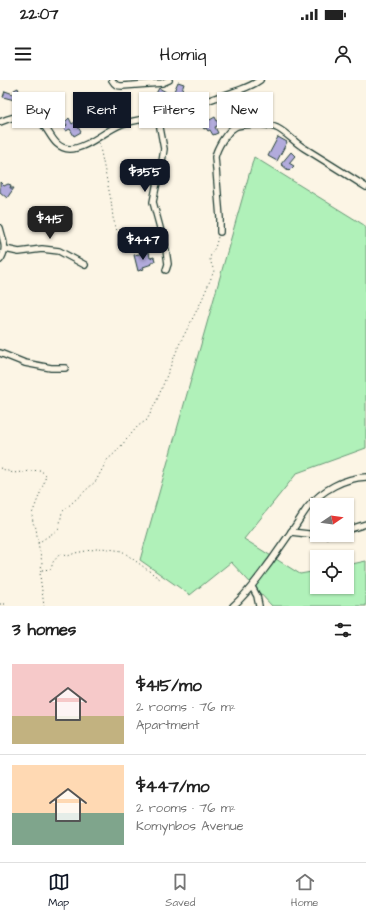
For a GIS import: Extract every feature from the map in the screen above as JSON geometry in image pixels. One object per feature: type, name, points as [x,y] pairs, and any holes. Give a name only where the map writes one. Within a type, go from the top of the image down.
[{"type":"street","points":[[112,80],[117,86],[130,86],[169,80]]},
{"type":"street","points":[[209,100],[251,85],[260,80]]},
{"type":"street","points":[[0,122],[15,116],[30,116],[36,118],[42,122],[55,142],[60,146],[75,148],[83,146],[115,127],[128,122],[139,120]]},
{"type":"street","points":[[220,232],[215,158],[217,149],[231,130],[241,125],[260,124],[269,125],[276,128],[301,146],[366,187]]},
{"type":"street","points":[[160,128],[164,153],[153,202],[168,260],[166,270]]},
{"type":"street","points":[[0,228],[5,249],[4,255],[0,260]]},
{"type":"street","points":[[5,249],[19,252],[42,249],[59,250],[85,265]]},
{"type":"street","points":[[0,353],[25,363],[51,368],[64,368]]},
{"type":"street","points":[[233,606],[252,587],[308,507],[316,499],[343,481],[356,477],[366,477]]},
{"type":"street","points":[[354,528],[366,524]]},
{"type":"street","points":[[291,532],[310,534]]},
{"type":"street","points":[[252,587],[257,596],[259,606]]},
{"type":"path","points":[[98,137],[111,200],[113,218],[117,231]]},
{"type":"path","points":[[38,543],[59,529],[62,512],[96,481],[107,460],[138,426],[147,420],[179,345],[201,302],[214,271],[210,260],[211,253],[215,248],[220,232]]},
{"type":"path","points":[[0,468],[13,473],[40,470],[46,475],[32,514],[42,562],[40,576],[44,606]]},
{"type":"path","points":[[41,570],[50,569],[60,554],[68,556],[75,553],[102,548],[122,551],[160,579]]},
{"type":"path","points":[[0,604],[5,604],[7,606]]},
{"type":"green space","points":[[254,157],[364,225],[366,229],[366,448],[297,473],[244,539],[300,574],[310,572],[310,594],[354,594],[354,564],[366,561],[366,606],[272,606],[231,562],[190,595],[140,560]]},
{"type":"building","points":[[178,82],[184,84],[181,92],[174,92]]},
{"type":"building","points":[[18,88],[20,92],[15,92],[14,90]]},
{"type":"building","points":[[159,88],[166,92],[157,92]]},
{"type":"building","points":[[5,91],[12,94],[12,99],[3,97]]},
{"type":"building","points":[[215,117],[217,126],[215,127],[218,133],[213,135],[210,130],[208,131],[206,128],[209,128],[209,120]]},
{"type":"building","points":[[69,118],[72,124],[73,123],[73,128],[79,128],[81,132],[74,136],[70,129],[66,131],[64,128],[67,125],[65,122]]},
{"type":"building","points":[[278,137],[287,142],[277,161],[268,156]]},
{"type":"building","points":[[291,152],[295,156],[289,163],[294,166],[289,171],[281,164]]},
{"type":"building","points":[[0,182],[4,186],[8,184],[11,185],[10,188],[14,188],[7,198],[0,192]]},
{"type":"building","points":[[149,252],[150,258],[154,257],[155,261],[152,262],[152,264],[143,267],[144,269],[138,271],[134,255]]}]
